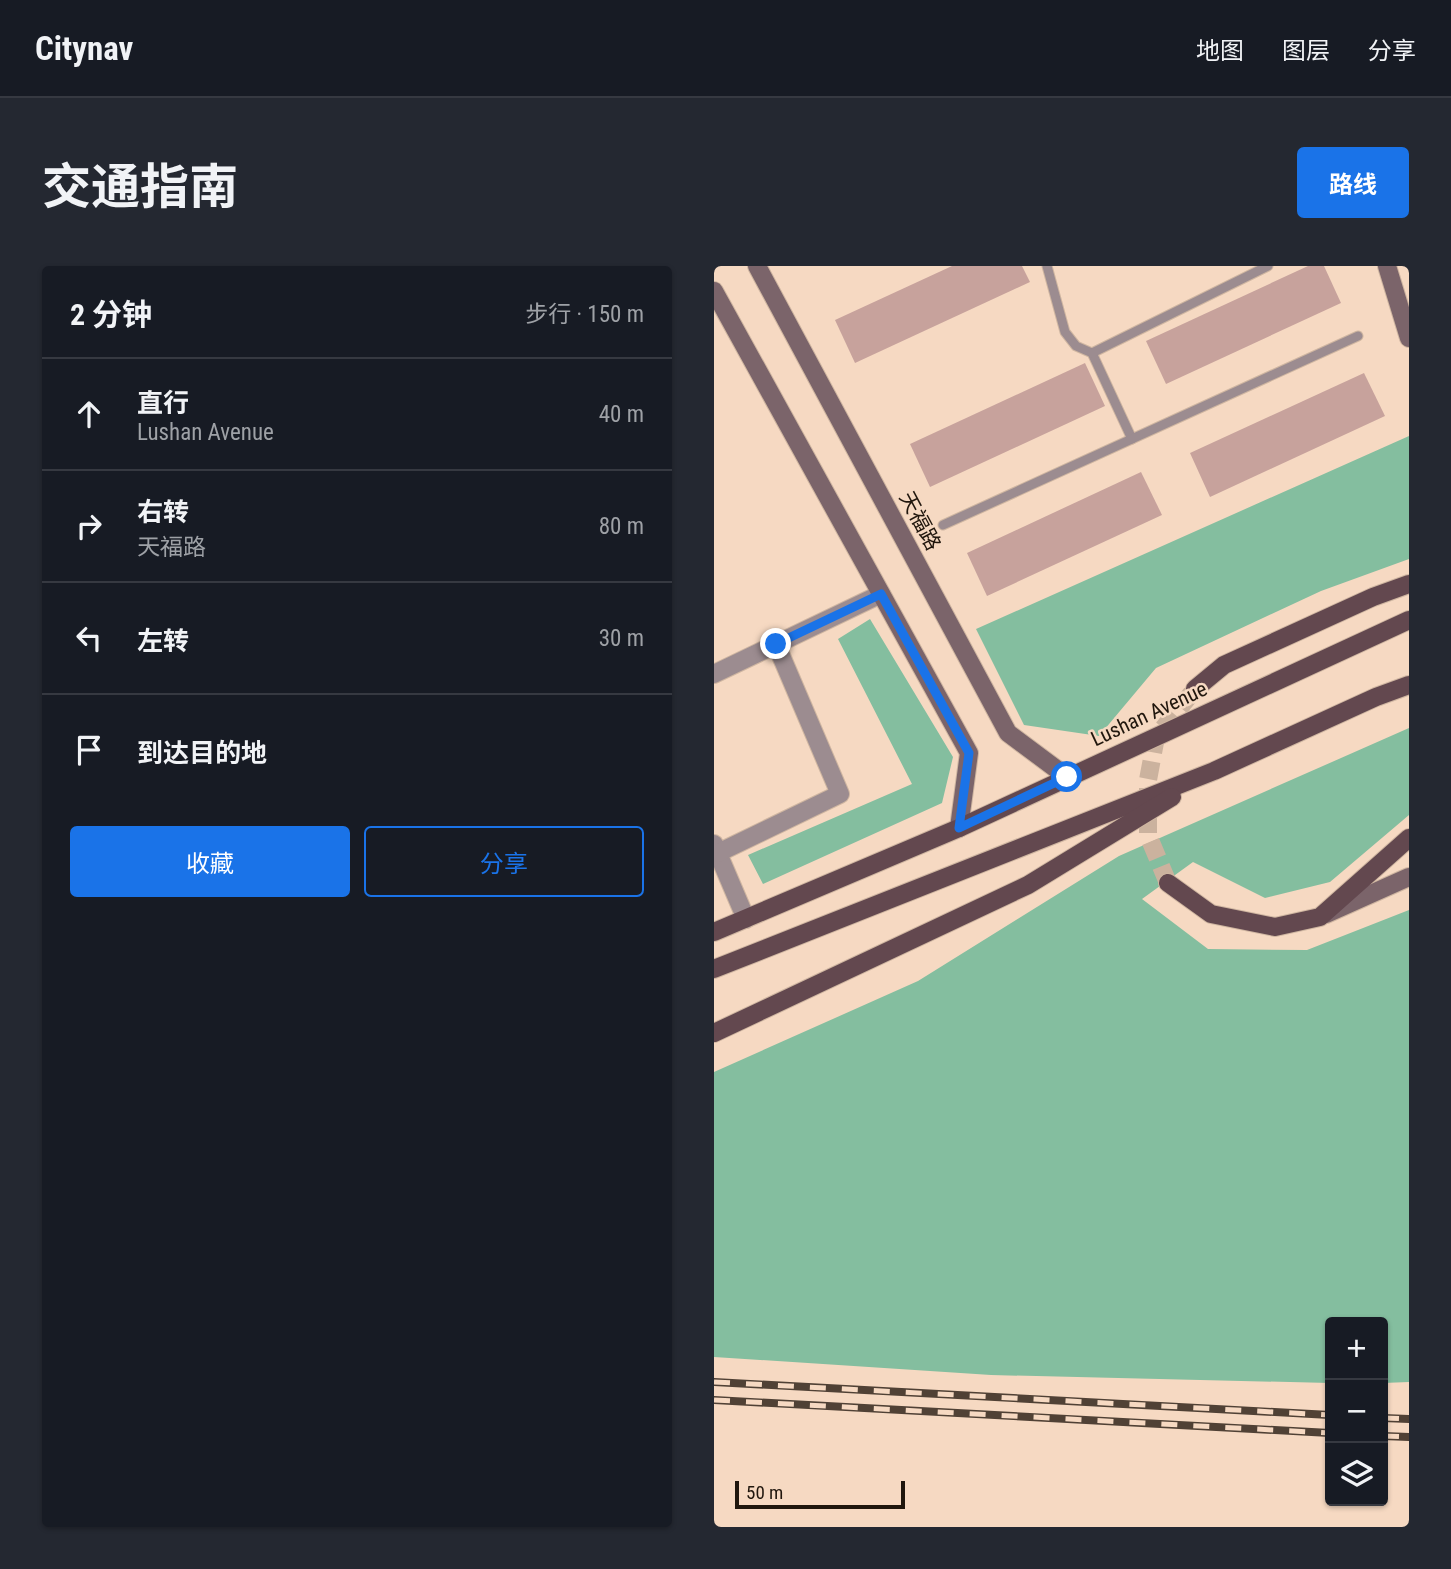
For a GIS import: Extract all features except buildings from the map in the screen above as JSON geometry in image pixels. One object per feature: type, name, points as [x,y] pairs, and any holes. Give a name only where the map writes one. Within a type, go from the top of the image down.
[{"type":"main road","points":[[1195,689],[1224,665],[1373,597],[1409,584]]},
{"type":"main road","name":"Lushan Avenue","points":[[714,932],[959,828],[1409,620]]},
{"type":"main road","points":[[714,968],[1214,771],[1376,697],[1409,685]]},
{"type":"main road","points":[[714,1033],[1028,885],[1214,771]]},
{"type":"main road","points":[[1168,883],[1211,914],[1275,927],[1320,917],[1409,838]]},
{"type":"street","name":"天福路","points":[[757,266],[1008,733],[1067,777]]},
{"type":"street","points":[[1387,266],[1409,338]]},
{"type":"street","points":[[714,291],[969,753],[959,828]]},
{"type":"street","points":[[714,674],[881,594]]},
{"type":"street","points":[[746,919],[716,849],[840,794],[776,644]]},
{"type":"street","points":[[1376,697],[1409,696]]},
{"type":"street","points":[[1320,917],[1409,877]]},
{"type":"lane","points":[[1046,266],[1065,332],[1076,345],[1092,353],[1132,439]]},
{"type":"lane","points":[[1092,353],[1268,266]]},
{"type":"lane","points":[[943,525],[1358,336]]},
{"type":"green space","points":[[1409,436],[1409,559],[1321,591],[1156,668],[1099,736],[1024,725],[976,629]]},
{"type":"green space","points":[[870,619],[953,757],[942,803],[763,884],[748,855],[912,784],[838,639]]},
{"type":"green space","points":[[1409,728],[1409,815],[1330,882],[1265,898],[1193,862],[1142,899],[1208,949],[1307,950],[1409,910],[1409,1382],[1388,1383],[1388,1317],[1325,1317],[1325,1383],[991,1375],[714,1357],[714,1072],[918,981],[1119,856]]},
{"type":"tunnel","points":[[1168,883],[1148,835],[1148,780],[1156,737],[1195,689]]},
{"type":"railway","points":[[714,1382],[1325,1415]]},
{"type":"railway","points":[[714,1400],[1325,1433]]},
{"type":"railway","points":[[1388,1418],[1409,1419]]},
{"type":"railway","points":[[1388,1436],[1409,1437]]},
{"type":"route","points":[[776,644],[881,594],[969,753],[959,828],[1067,777]]}]
